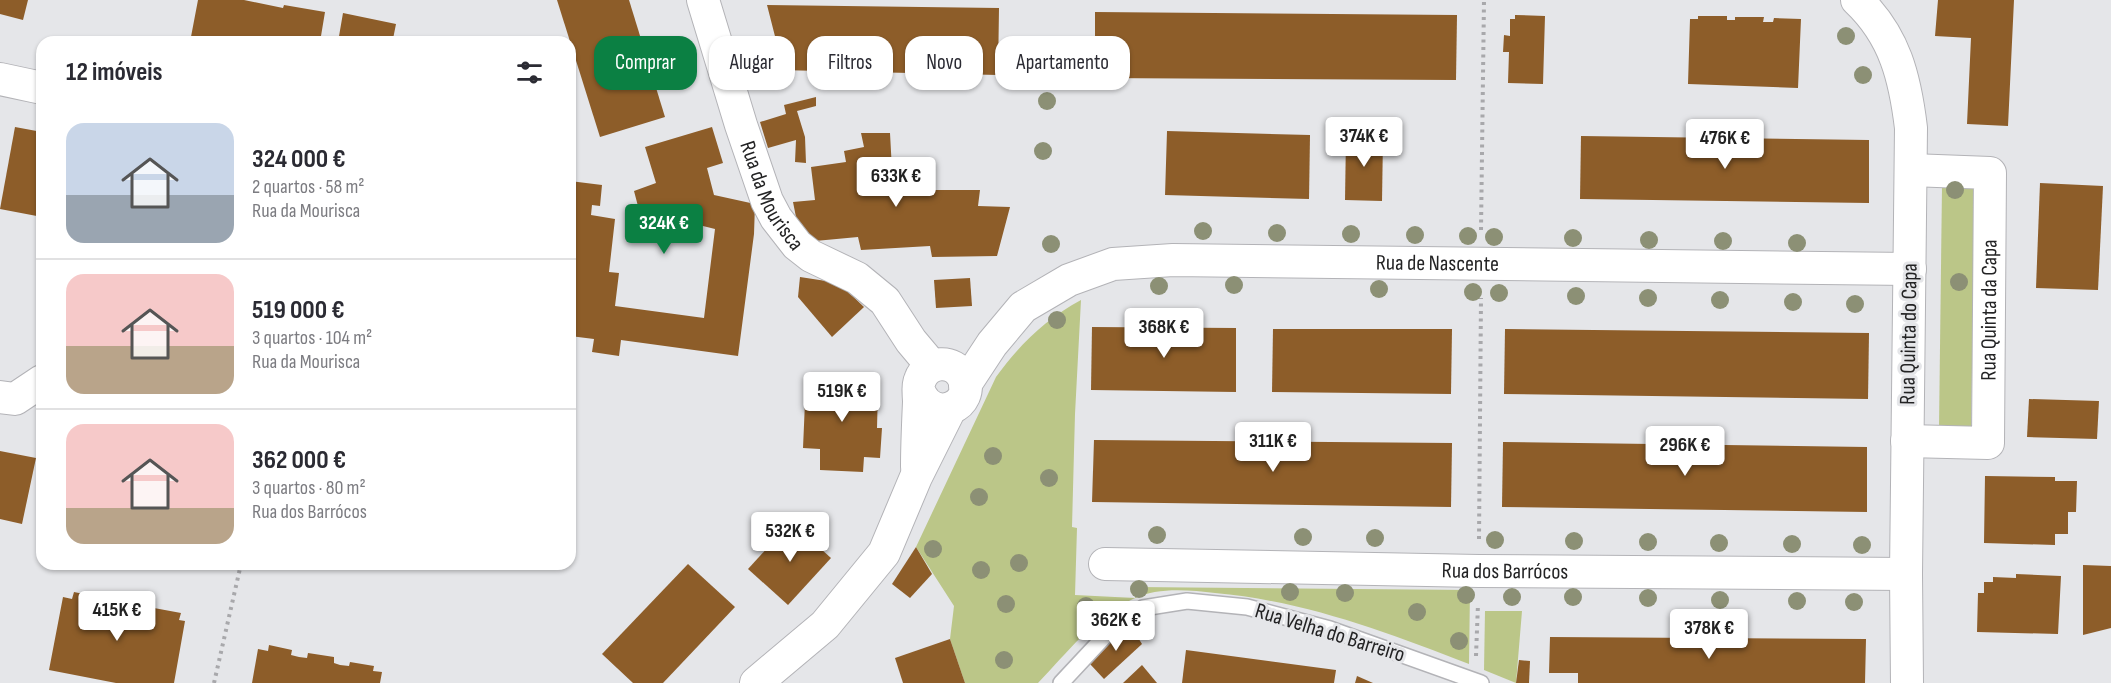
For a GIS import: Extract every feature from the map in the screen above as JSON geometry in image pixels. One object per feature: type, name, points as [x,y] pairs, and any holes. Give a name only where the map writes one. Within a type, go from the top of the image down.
[{"type":"street","name":"Rua da Mourisca","points":[[703,0],[741,125],[767,201],[776,218],[797,245],[811,256],[857,278],[885,301],[940,383]]},
{"type":"street","name":"Rua Quinta do Capa","points":[[1857,0],[1867,9],[1884,34],[1899,62],[1907,94],[1911,128],[1906,683]]},
{"type":"street","points":[[0,79],[36,87]]},
{"type":"street","name":"Rua Quinta da Capa","points":[[1907,441],[1989,443],[1990,173],[1911,170]]},
{"type":"street","name":"Rua de Nascente","points":[[940,383],[992,344],[1023,307],[1069,279],[1113,264],[1173,260],[1910,269]]},
{"type":"street","points":[[756,683],[825,625],[884,553],[916,477],[940,383]]},
{"type":"street","points":[[0,397],[15,399],[36,385]]},
{"type":"street","name":"Rua dos Barrócos","points":[[1105,564],[1479,571],[1906,574]]},
{"type":"lane","name":"Rua Velha do Barreiro","points":[[1061,683],[1104,637],[1143,608],[1187,601],[1247,607],[1330,628],[1481,683]]},
{"type":"path","points":[[1481,233],[1484,0]]},
{"type":"path","points":[[1479,532],[1481,306]]},
{"type":"path","points":[[214,683],[240,570]]},
{"type":"path","points":[[1476,659],[1478,607]]},
{"type":"green space","points":[[1942,186],[1975,186],[1971,429],[1939,428]]},
{"type":"green space","points":[[1081,300],[1072,527],[1077,528],[1075,595],[1135,598],[1136,587],[1470,590],[1469,664],[1376,630],[1281,603],[1248,597],[1173,590],[1143,595],[1119,606],[1082,636],[1038,683],[965,683],[950,639],[954,606],[916,547],[996,377],[1034,334],[1068,307]]},
{"type":"green space","points":[[1485,611],[1522,611],[1516,683],[1484,670]]},
{"type":"building","points":[[0,0],[28,0],[23,20],[0,14]]},
{"type":"building","points":[[198,0],[244,0],[283,8],[284,5],[325,12],[321,36],[191,36]]},
{"type":"building","points":[[557,0],[629,0],[640,36],[594,36],[594,90],[657,90],[665,117],[600,137],[576,61],[576,36],[568,36]]},
{"type":"building","points":[[1938,0],[2014,0],[2008,126],[1967,124],[1971,38],[1935,36]]},
{"type":"building","points":[[767,5],[999,8],[999,36],[995,36],[995,75],[983,75],[983,36],[905,36],[905,73],[893,73],[893,36],[807,36],[807,71],[795,70],[795,36],[775,36]]},
{"type":"building","points":[[1095,12],[1457,15],[1456,80],[1130,78],[1130,36],[1095,36]]},
{"type":"building","points":[[343,13],[396,24],[394,36],[339,36]]},
{"type":"building","points":[[1515,15],[1545,16],[1543,84],[1508,83],[1509,52],[1503,52],[1504,35],[1510,36],[1510,19],[1515,19]]},
{"type":"building","points":[[1698,16],[1727,16],[1727,20],[1735,20],[1735,17],[1764,17],[1763,22],[1773,22],[1774,18],[1801,19],[1798,88],[1688,84],[1690,19],[1698,19]]},
{"type":"building","points":[[816,97],[816,106],[797,111],[805,137],[806,163],[795,162],[796,140],[768,148],[760,122],[786,114],[784,105]]},
{"type":"building","points":[[15,127],[36,131],[36,216],[0,209]]},
{"type":"building","points":[[712,127],[723,163],[707,168],[714,195],[755,204],[754,234],[738,356],[621,340],[619,356],[592,352],[594,339],[576,337],[576,182],[602,185],[600,206],[592,205],[591,215],[615,219],[609,272],[619,273],[615,306],[704,318],[715,229],[639,210],[634,191],[656,183],[645,147]]},
{"type":"building","points":[[1167,131],[1310,135],[1309,199],[1165,195]]},
{"type":"building","points":[[861,133],[890,133],[892,170],[905,169],[905,190],[980,190],[978,206],[1010,207],[997,256],[932,257],[930,246],[861,250],[858,237],[815,241],[797,222],[793,202],[815,200],[811,167],[846,162],[844,151],[864,147]]},
{"type":"building","points":[[1346,136],[1383,137],[1382,201],[1345,200]]},
{"type":"building","points":[[1581,136],[1869,140],[1869,203],[1580,199]]},
{"type":"building","points":[[2040,183],[2103,186],[2098,290],[2036,288]]},
{"type":"building","points":[[800,277],[839,283],[864,307],[832,337],[798,297]]},
{"type":"building","points":[[970,278],[972,306],[936,308],[934,280]]},
{"type":"building","points":[[1092,327],[1236,328],[1236,392],[1091,390]]},
{"type":"building","points":[[1273,329],[1452,329],[1451,394],[1272,392]]},
{"type":"building","points":[[1505,329],[1869,333],[1868,399],[1504,394]]},
{"type":"building","points":[[806,379],[874,382],[874,389],[878,389],[877,428],[882,428],[880,458],[864,457],[863,472],[820,470],[820,449],[803,448]]},
{"type":"building","points":[[2029,399],[2099,401],[2097,439],[2027,437]]},
{"type":"building","points":[[1094,440],[1452,443],[1451,507],[1092,502]]},
{"type":"building","points":[[1503,442],[1867,447],[1867,512],[1502,507]]},
{"type":"building","points":[[0,451],[36,458],[22,524],[0,519]]},
{"type":"building","points":[[1985,476],[2055,477],[2055,481],[2077,481],[2076,512],[2068,512],[2068,534],[2055,534],[2055,545],[1984,543]]},
{"type":"building","points":[[791,522],[831,558],[788,605],[748,569]]},
{"type":"building","points":[[916,547],[932,574],[910,598],[892,584]]},
{"type":"building","points":[[688,564],[735,607],[663,683],[633,683],[602,654]]},
{"type":"building","points":[[2083,565],[2111,566],[2111,628],[2083,635]]},
{"type":"building","points":[[2016,574],[2061,576],[2058,634],[1977,632],[1978,593],[1984,593],[1984,582],[1993,582],[1993,577],[2016,578]]},
{"type":"building","points":[[74,592],[98,597],[97,604],[111,607],[112,599],[140,605],[138,612],[152,614],[154,608],[181,613],[179,620],[185,621],[174,683],[116,683],[49,670],[63,597],[72,599]]},
{"type":"building","points":[[1130,625],[1142,644],[1104,679],[1090,664],[1109,641]]},
{"type":"building","points":[[1550,637],[1866,639],[1865,683],[1578,683],[1578,673],[1549,673]]},
{"type":"building","points":[[950,639],[965,683],[903,683],[895,658]]},
{"type":"building","points":[[269,645],[292,650],[291,655],[299,657],[307,658],[308,653],[334,657],[334,663],[340,665],[349,666],[350,662],[374,666],[373,671],[382,672],[380,683],[252,683],[258,649],[268,651]]},
{"type":"building","points":[[1186,650],[1336,670],[1334,683],[1182,683]]},
{"type":"building","points":[[1519,660],[1530,661],[1529,683],[1516,683]]},
{"type":"building","points":[[1142,665],[1157,683],[1123,683]]},
{"type":"building","points":[[1357,676],[1373,683],[1355,683]]}]
